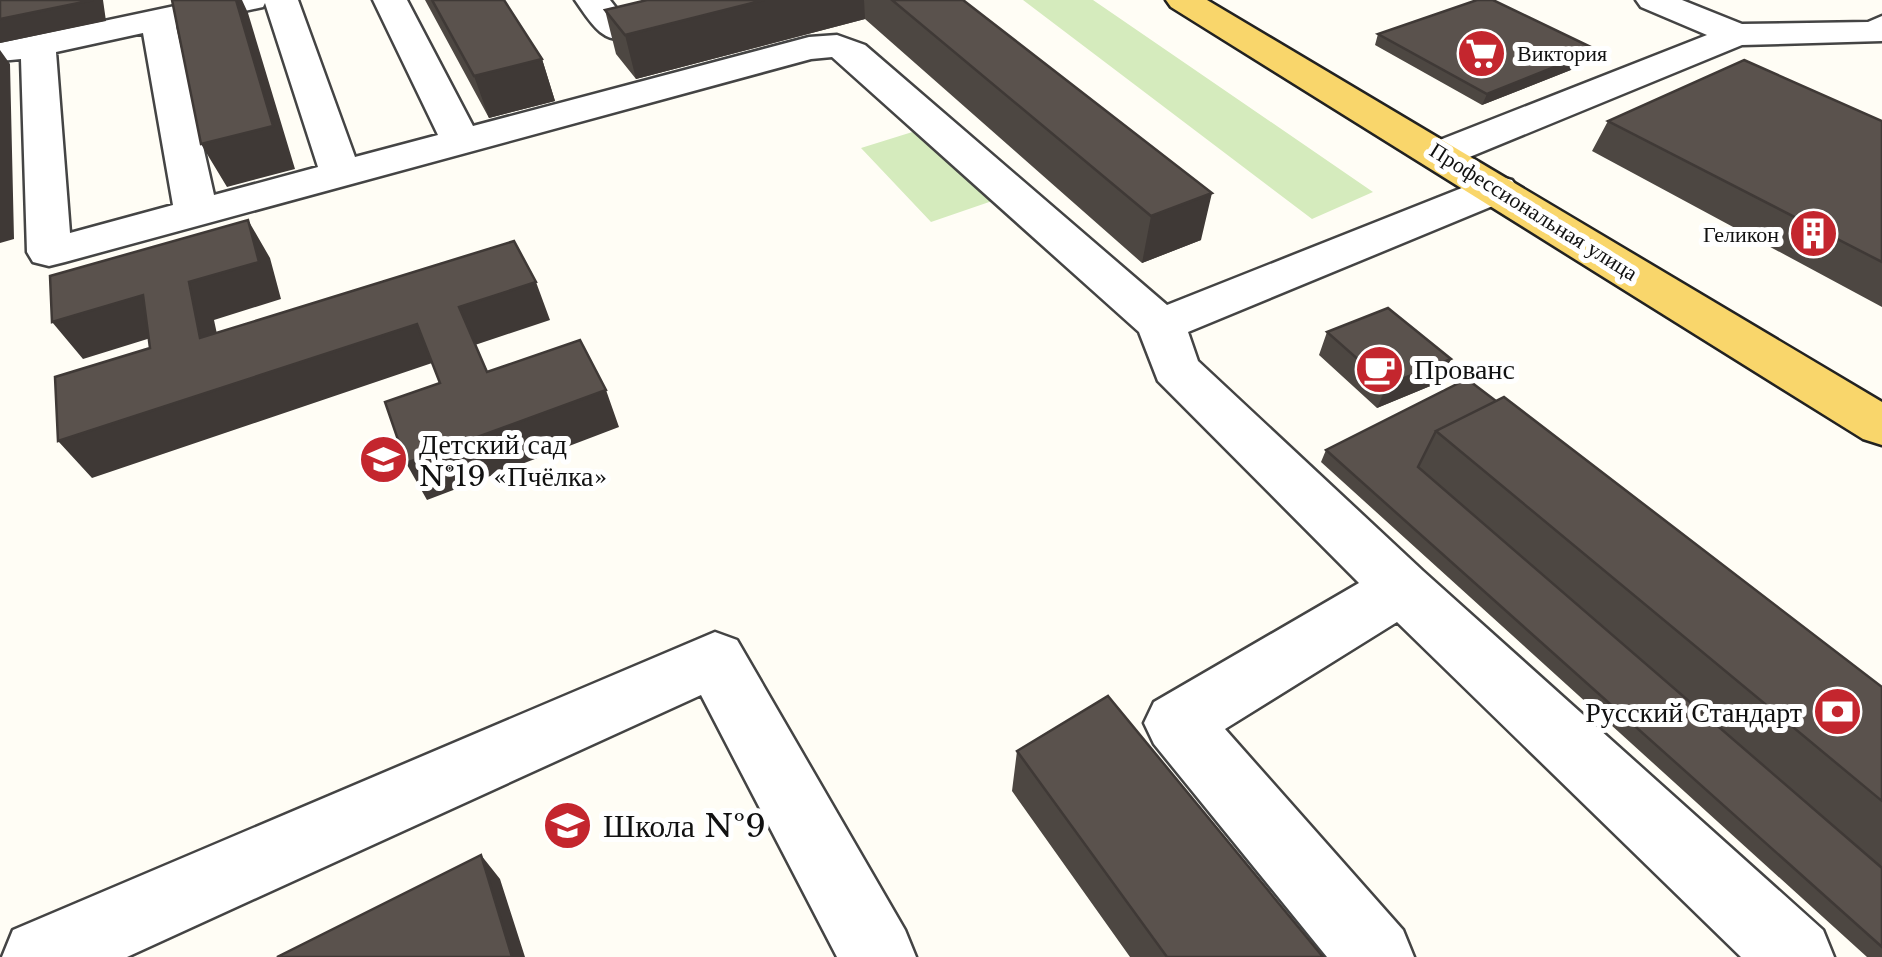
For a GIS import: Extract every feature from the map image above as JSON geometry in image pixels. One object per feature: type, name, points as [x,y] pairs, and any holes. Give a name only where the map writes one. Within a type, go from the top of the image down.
[{"type":"main road","name":"Профессиональная улица","points":[[1193,1],[1882,426]]},
{"type":"street","points":[[251,0],[19,49],[49,252],[810,48],[837,46],[852,52],[1161,325],[1176,369],[1402,588],[1796,957]]},
{"type":"street","points":[[281,0],[341,174]]},
{"type":"street","points":[[390,0],[460,142]]},
{"type":"street","points":[[592,0],[618,31]]},
{"type":"street","points":[[1653,0],[1737,35]]},
{"type":"street","points":[[158,20],[196,212]]},
{"type":"street","points":[[1441,154],[1737,35],[1878,32],[1882,26]]},
{"type":"street","points":[[1161,325],[1497,189]]},
{"type":"street","points":[[1376,957],[1178,723],[1402,588]]},
{"type":"street","points":[[40,957],[715,659],[878,957]]},
{"type":"green space","points":[[1023,0],[1093,0],[1373,192],[1312,219]]},
{"type":"green space","points":[[922,129],[995,200],[931,222],[861,148]]},
{"type":"building","points":[[0,0],[93,0],[0,19]]},
{"type":"building","points":[[172,0],[236,0],[273,126],[201,144]]},
{"type":"building","points":[[432,0],[504,0],[542,59],[474,76]]},
{"type":"building","points":[[647,0],[764,0],[625,35],[605,10]]},
{"type":"building","points":[[892,0],[963,0],[1212,193],[1151,216]]},
{"type":"building","name":"Виктория","points":[[1477,0],[1493,0],[1597,50],[1487,94],[1378,34]]},
{"type":"building","name":"Геликон","points":[[1744,60],[1882,121],[1882,262],[1608,121]]},
{"type":"building","points":[[248,220],[259,262],[189,282],[200,338],[514,241],[536,282],[459,307],[487,372],[580,340],[606,390],[406,463],[385,402],[440,383],[417,324],[58,441],[55,377],[150,348],[143,295],[52,322],[50,276]]},
{"type":"building","points":[[1388,308],[1451,359],[1387,385],[1327,332]]},
{"type":"building","points":[[1467,379],[1496,401],[1436,431],[1418,467],[1882,868],[1882,947],[1326,450]]},
{"type":"building","points":[[1504,397],[1882,687],[1882,801],[1436,431]]},
{"type":"building","points":[[1108,696],[1323,957],[1167,957],[1017,751]]},
{"type":"building","points":[[481,855],[512,957],[277,957]]},
{"type":"place","name":"Виктория","points":[[1482,53]]},
{"type":"place","name":"Геликон","points":[[1814,234]]},
{"type":"place","name":"Прованс","points":[[1379,369]]},
{"type":"place","name":"Детский сад №19 «Пчёлка»","points":[[384,460]]},
{"type":"place","name":"Русский Стандарт","points":[[1837,712]]},
{"type":"place","name":"Школа №9","points":[[568,826]]}]
